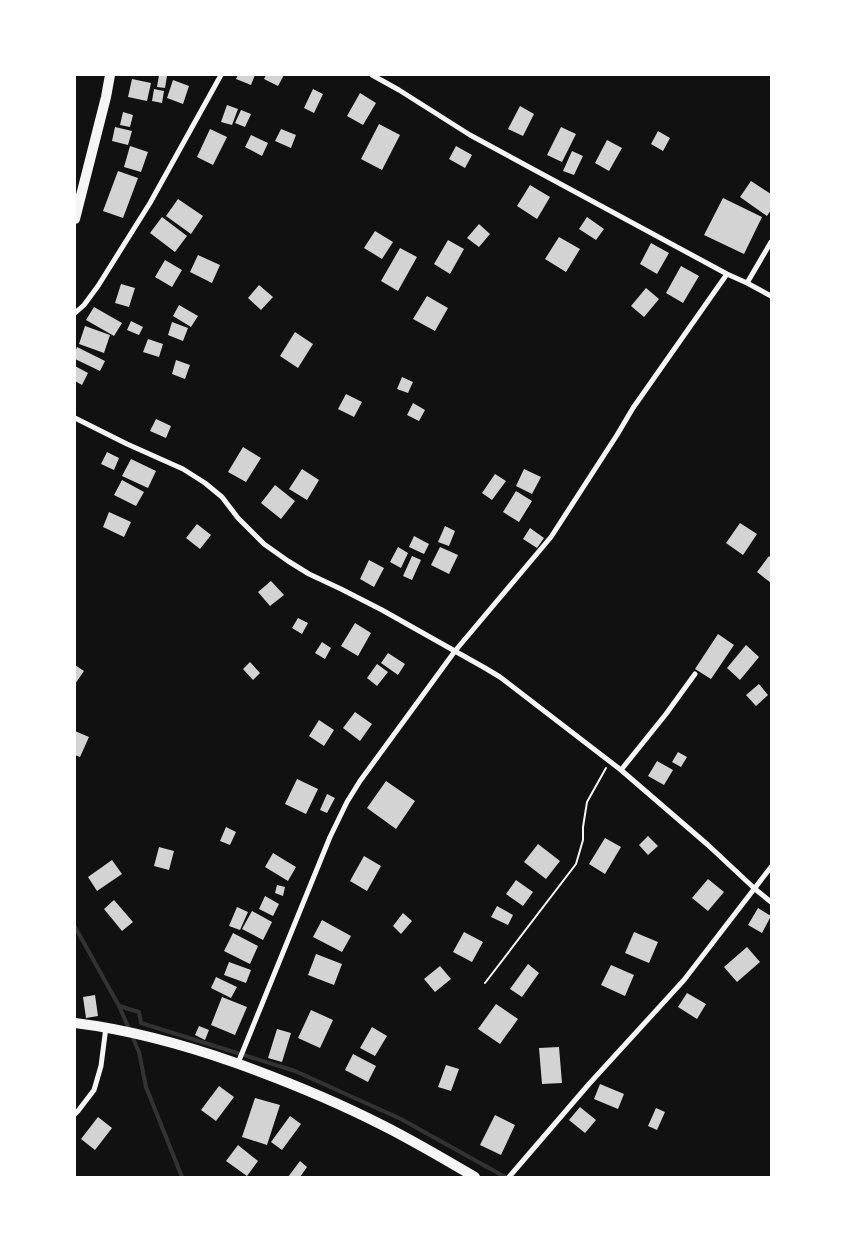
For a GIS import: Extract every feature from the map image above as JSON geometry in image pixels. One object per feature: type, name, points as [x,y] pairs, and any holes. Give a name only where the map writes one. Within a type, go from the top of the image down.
[{"type":"highway","points":[[75,219],[110,75]]},
{"type":"highway","points":[[75,1023],[144,1035],[240,1058],[369,1119],[475,1177]]},
{"type":"street","points":[[75,313],[84,305],[98,286],[150,203],[221,75]]},
{"type":"street","points":[[372,75],[400,90],[470,135],[771,296]]},
{"type":"street","points":[[747,283],[771,242]]},
{"type":"street","points":[[240,1058],[330,837],[347,802],[360,781],[455,651],[551,537],[633,408],[727,274]]},
{"type":"street","points":[[75,418],[127,444],[184,469],[222,498],[238,518],[264,544],[288,561],[309,574],[382,610],[500,678],[621,770],[771,902]]},
{"type":"street","points":[[621,770],[695,674]]},
{"type":"street","points":[[511,1175],[589,1084],[684,980],[771,868]]},
{"type":"street","points":[[75,1114],[94,1090],[111,1028]]},
{"type":"path","points":[[485,983],[576,864],[583,840],[587,802],[611,762]]},
{"type":"building","points":[[159,75],[167,76],[165,88],[157,87]]},
{"type":"building","points":[[238,75],[255,75],[251,85],[236,79]]},
{"type":"building","points":[[266,75],[284,75],[278,86],[264,79]]},
{"type":"building","points":[[132,79],[151,83],[147,101],[128,97]]},
{"type":"building","points":[[173,80],[189,86],[183,104],[167,98]]},
{"type":"building","points":[[154,89],[164,91],[162,103],[152,101]]},
{"type":"building","points":[[313,89],[323,94],[314,113],[304,108]]},
{"type":"building","points":[[360,93],[376,103],[363,125],[347,116]]},
{"type":"building","points":[[227,105],[238,109],[232,125],[221,122]]},
{"type":"building","points":[[520,106],[534,114],[523,136],[508,129]]},
{"type":"building","points":[[241,110],[251,114],[245,127],[235,123]]},
{"type":"building","points":[[123,112],[133,115],[130,127],[120,125]]},
{"type":"building","points":[[379,124],[400,135],[382,170],[361,159]]},
{"type":"building","points":[[115,127],[132,131],[128,145],[112,141]]},
{"type":"building","points":[[561,127],[576,134],[562,162],[547,155]]},
{"type":"building","points":[[210,129],[227,137],[213,165],[197,157]]},
{"type":"building","points":[[281,129],[296,135],[291,148],[275,141]]},
{"type":"building","points":[[658,131],[670,138],[663,151],[651,144]]},
{"type":"building","points":[[251,135],[268,143],[262,156],[245,147]]},
{"type":"building","points":[[607,140],[622,148],[609,171],[595,163]]},
{"type":"building","points":[[130,146],[148,152],[141,172],[124,167]]},
{"type":"building","points":[[456,146],[472,155],[465,168],[449,159]]},
{"type":"building","points":[[572,151],[583,156],[574,175],[563,171]]},
{"type":"building","points":[[118,171],[138,178],[123,218],[103,211]]},
{"type":"building","points":[[751,181],[771,194],[771,210],[767,216],[740,197]]},
{"type":"building","points":[[530,185],[550,197],[537,219],[517,206]]},
{"type":"building","points":[[723,198],[762,217],[744,254],[704,235]]},
{"type":"building","points":[[178,199],[203,216],[191,234],[166,216]]},
{"type":"building","points":[[162,217],[187,236],[175,252],[150,233]]},
{"type":"building","points":[[587,217],[604,229],[596,240],[579,229]]},
{"type":"building","points":[[479,224],[490,234],[479,247],[467,238]]},
{"type":"building","points":[[375,231],[393,242],[382,259],[364,248]]},
{"type":"building","points":[[559,237],[580,249],[566,272],[545,259]]},
{"type":"building","points":[[448,240],[464,249],[450,274],[434,264]]},
{"type":"building","points":[[651,243],[669,253],[657,274],[640,264]]},
{"type":"building","points":[[400,248],[417,257],[398,291],[381,281]]},
{"type":"building","points":[[198,255],[220,265],[212,283],[190,272]]},
{"type":"building","points":[[165,260],[182,270],[172,287],[155,277]]},
{"type":"building","points":[[681,266],[699,276],[683,303],[666,293]]},
{"type":"building","points":[[121,284],[135,288],[129,307],[115,303]]},
{"type":"building","points":[[259,285],[273,297],[261,310],[248,298]]},
{"type":"building","points":[[646,288],[659,299],[644,317],[631,306]]},
{"type":"building","points":[[427,296],[448,308],[435,331],[413,319]]},
{"type":"building","points":[[179,305],[198,316],[191,327],[173,316]]},
{"type":"building","points":[[94,307],[122,323],[114,336],[86,320]]},
{"type":"building","points":[[131,321],[143,327],[139,335],[127,330]]},
{"type":"building","points":[[172,322],[188,328],[183,341],[168,335]]},
{"type":"building","points":[[85,326],[110,335],[104,353],[79,344]]},
{"type":"building","points":[[295,332],[313,344],[298,368],[280,356]]},
{"type":"building","points":[[148,339],[163,344],[159,357],[143,352]]},
{"type":"building","points":[[77,347],[105,361],[100,371],[75,359]]},
{"type":"building","points":[[176,360],[190,365],[185,379],[172,374]]},
{"type":"building","points":[[75,366],[88,373],[82,385],[75,381]]},
{"type":"building","points":[[402,377],[413,382],[408,393],[397,389]]},
{"type":"building","points":[[346,394],[362,402],[354,417],[338,409]]},
{"type":"building","points":[[413,403],[425,410],[419,421],[407,415]]},
{"type":"building","points":[[156,419],[171,426],[166,438],[150,431]]},
{"type":"building","points":[[243,447],[261,458],[246,482],[228,472]]},
{"type":"building","points":[[107,452],[119,458],[114,470],[101,464]]},
{"type":"building","points":[[131,459],[156,471],[148,488],[122,476]]},
{"type":"building","points":[[302,469],[319,480],[307,500],[289,489]]},
{"type":"building","points":[[524,469],[541,477],[532,494],[516,486]]},
{"type":"building","points":[[495,474],[506,481],[492,500],[482,493]]},
{"type":"building","points":[[122,480],[144,492],[136,506],[114,495]]},
{"type":"building","points":[[275,485],[295,501],[281,519],[261,503]]},
{"type":"building","points":[[516,491],[532,501],[519,522],[503,512]]},
{"type":"building","points":[[109,512],[131,522],[124,537],[103,527]]},
{"type":"building","points":[[740,523],[757,534],[743,555],[726,543]]},
{"type":"building","points":[[197,524],[211,535],[200,549],[186,538]]},
{"type":"building","points":[[445,526],[455,531],[449,546],[438,542]]},
{"type":"building","points":[[530,528],[544,538],[537,548],[523,539]]},
{"type":"building","points":[[414,536],[429,544],[424,554],[409,547]]},
{"type":"building","points":[[398,547],[408,553],[401,568],[390,562]]},
{"type":"building","points":[[440,547],[458,555],[449,574],[431,565]]},
{"type":"building","points":[[412,556],[421,560],[412,580],[403,576]]},
{"type":"building","points":[[769,556],[771,558],[771,583],[757,572]]},
{"type":"building","points":[[369,560],[384,568],[374,587],[360,579]]},
{"type":"building","points":[[271,581],[284,595],[270,606],[258,592]]},
{"type":"building","points":[[298,618],[308,623],[302,634],[292,628]]},
{"type":"building","points":[[355,623],[371,633],[358,656],[341,646]]},
{"type":"building","points":[[718,634],[734,645],[711,679],[695,669]]},
{"type":"building","points":[[322,642],[331,648],[325,659],[315,653]]},
{"type":"building","points":[[746,645],[759,657],[740,680],[727,668]]},
{"type":"building","points":[[388,653],[405,664],[398,675],[381,663]]},
{"type":"building","points":[[250,662],[260,673],[253,680],[243,669]]},
{"type":"building","points":[[377,664],[388,672],[377,686],[367,678]]},
{"type":"building","points":[[75,665],[84,671],[75,684]]},
{"type":"building","points":[[759,684],[768,695],[756,706],[746,695]]},
{"type":"building","points":[[355,712],[372,724],[360,741],[343,728]]},
{"type":"building","points":[[319,720],[334,730],[324,746],[309,736]]},
{"type":"building","points":[[75,731],[89,737],[80,757],[75,755]]},
{"type":"building","points":[[678,752],[687,757],[681,767],[672,762]]},
{"type":"building","points":[[657,761],[673,770],[664,785],[648,776]]},
{"type":"building","points":[[297,779],[318,789],[306,814],[285,804]]},
{"type":"building","points":[[386,781],[415,801],[396,829],[367,808]]},
{"type":"building","points":[[327,794],[335,798],[327,813],[320,810]]},
{"type":"building","points":[[226,827],[236,832],[230,845],[220,841]]},
{"type":"building","points":[[648,836],[658,846],[648,855],[639,845]]},
{"type":"building","points":[[605,838],[621,847],[605,874],[589,864]]},
{"type":"building","points":[[538,844],[560,861],[546,879],[524,862]]},
{"type":"building","points":[[159,847],[174,851],[169,870],[154,866]]},
{"type":"building","points":[[273,853],[296,867],[288,881],[265,867]]},
{"type":"building","points":[[364,856],[381,866],[367,891],[350,881]]},
{"type":"building","points":[[112,860],[122,874],[97,891],[88,877]]},
{"type":"building","points":[[708,879],[724,892],[708,911],[692,898]]},
{"type":"building","points":[[516,880],[533,892],[523,906],[506,894]]},
{"type":"building","points":[[277,885],[285,887],[283,896],[275,893]]},
{"type":"building","points":[[265,896],[279,904],[273,916],[259,909]]},
{"type":"building","points":[[114,900],[133,922],[122,931],[104,909]]},
{"type":"building","points":[[497,906],[513,915],[508,925],[491,917]]},
{"type":"building","points":[[237,907],[248,912],[240,930],[229,926]]},
{"type":"building","points":[[758,908],[771,916],[762,933],[748,925]]},
{"type":"building","points":[[252,911],[272,922],[263,940],[242,929]]},
{"type":"building","points":[[403,913],[412,921],[401,934],[393,926]]},
{"type":"building","points":[[322,920],[351,936],[342,952],[313,937]]},
{"type":"building","points":[[464,932],[483,942],[472,962],[453,952]]},
{"type":"building","points":[[634,932],[658,942],[649,963],[625,953]]},
{"type":"building","points":[[233,933],[258,946],[250,964],[224,951]]},
{"type":"building","points":[[747,947],[760,962],[737,982],[724,967]]},
{"type":"building","points":[[316,954],[342,964],[334,985],[308,975]]},
{"type":"building","points":[[229,962],[251,970],[246,983],[224,975]]},
{"type":"building","points":[[528,964],[539,973],[522,997],[510,989]]},
{"type":"building","points":[[611,965],[634,975],[625,996],[601,985]]},
{"type":"building","points":[[440,966],[451,979],[435,992],[424,979]]},
{"type":"building","points":[[216,977],[237,987],[231,998],[211,988]]},
{"type":"building","points":[[687,993],[706,1004],[697,1019],[678,1007]]},
{"type":"building","points":[[95,995],[98,1016],[86,1018],[83,997]]},
{"type":"building","points":[[222,997],[247,1007],[235,1035],[211,1025]]},
{"type":"building","points":[[496,1004],[518,1019],[500,1044],[478,1029]]},
{"type":"building","points":[[311,1010],[333,1020],[320,1048],[298,1038]]},
{"type":"building","points":[[199,1026],[209,1030],[205,1040],[195,1035]]},
{"type":"building","points":[[372,1027],[387,1036],[375,1056],[360,1048]]},
{"type":"building","points":[[277,1029],[291,1033],[282,1062],[268,1058]]},
{"type":"building","points":[[559,1047],[562,1083],[542,1084],[539,1048]]},
{"type":"building","points":[[353,1054],[376,1066],[368,1082],[345,1070]]},
{"type":"building","points":[[446,1065],[459,1069],[451,1091],[438,1087]]},
{"type":"building","points":[[600,1084],[624,1094],[618,1109],[594,1099]]},
{"type":"building","points":[[219,1086],[234,1097],[216,1121],[201,1110]]},
{"type":"building","points":[[255,1098],[280,1105],[267,1145],[242,1137]]},
{"type":"building","points":[[580,1107],[596,1120],[585,1133],[569,1120]]},
{"type":"building","points":[[656,1108],[665,1112],[657,1130],[648,1126]]},
{"type":"building","points":[[495,1115],[515,1125],[501,1155],[480,1145]]},
{"type":"building","points":[[290,1116],[301,1124],[282,1150],[271,1142]]},
{"type":"building","points":[[98,1117],[112,1128],[95,1150],[81,1139]]},
{"type":"building","points":[[238,1145],[258,1161],[247,1176],[226,1161]]},
{"type":"building","points":[[300,1161],[307,1167],[300,1177],[288,1177]]},
{"type":"waterway","points":[[75,927],[119,1006],[139,1052],[146,1087],[182,1177]]},
{"type":"waterway","points":[[119,1006],[139,1012],[141,1023],[295,1071],[401,1119],[505,1177]]}]
